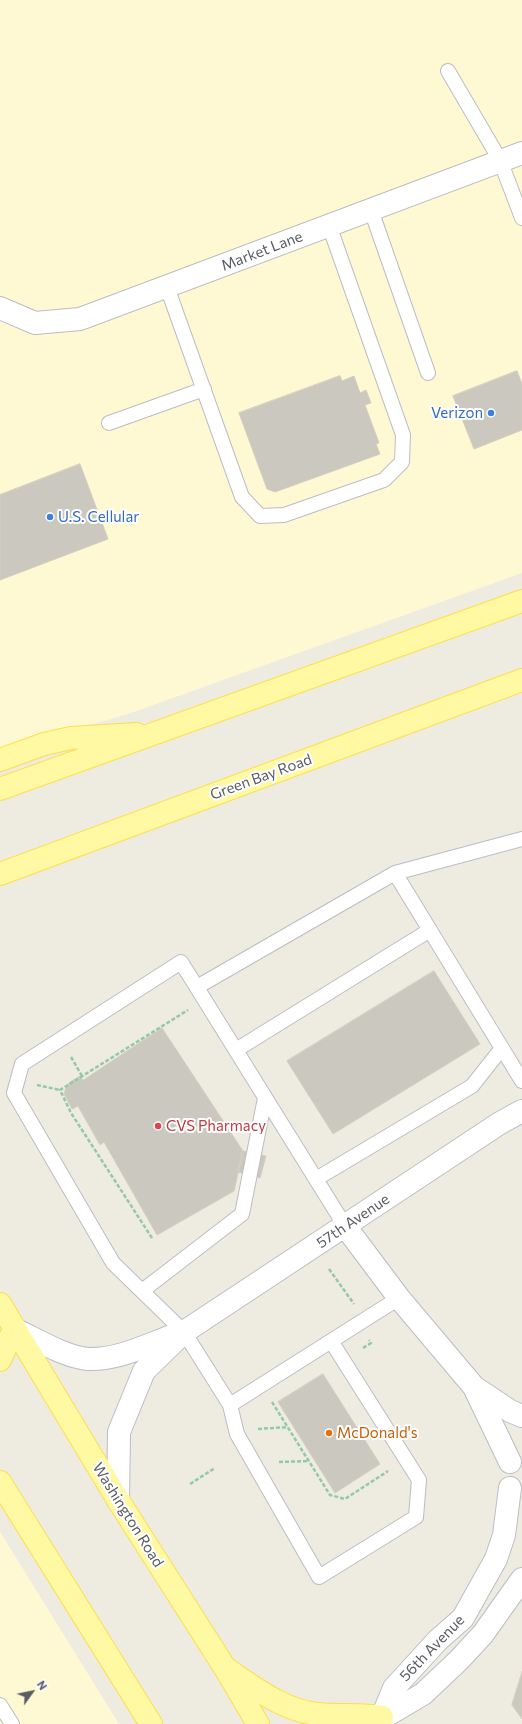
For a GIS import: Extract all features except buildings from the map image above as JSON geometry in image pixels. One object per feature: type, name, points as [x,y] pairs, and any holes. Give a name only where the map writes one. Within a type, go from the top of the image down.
[{"type":"main road","points":[[0,789],[522,601]]},
{"type":"main road","name":"Green Bay Road","points":[[0,874],[522,680]]},
{"type":"main road","points":[[0,760],[44,744],[71,738],[117,734],[156,734]]},
{"type":"main road","name":"Washington Road","points":[[0,1304],[7,1322],[225,1668],[258,1724]]},
{"type":"main road","points":[[0,1360],[7,1322]]},
{"type":"main road","points":[[0,1482],[151,1724]]},
{"type":"main road","points":[[225,1668],[275,1700],[295,1708],[318,1714],[380,1722]]},
{"type":"street","name":"Market Lane","points":[[0,308],[34,323],[80,319],[522,153]]},
{"type":"street","name":"57th Avenue","points":[[118,1500],[119,1432],[144,1371],[184,1332],[500,1123],[522,1110]]},
{"type":"street","points":[[345,1226],[399,1298],[474,1387],[510,1462]]},
{"type":"street","name":"57th Avenue","points":[[7,1322],[64,1352],[88,1359],[114,1357],[184,1332]]},
{"type":"street","points":[[474,1387],[510,1411],[522,1416]]},
{"type":"street","points":[[522,1443],[516,1449],[510,1462],[508,1475],[510,1488],[515,1501],[522,1510]]},
{"type":"street","name":"56th Avenue","points":[[380,1722],[394,1688],[438,1640],[463,1618],[478,1592],[496,1559],[504,1535],[510,1488]]},
{"type":"street","name":"56th Avenue","points":[[380,1722],[423,1694],[459,1660],[483,1634],[522,1579]]},
{"type":"lane","points":[[448,71],[500,160],[522,218]]},
{"type":"lane","points":[[371,210],[428,373]]},
{"type":"lane","points":[[167,287],[242,497],[260,516],[284,515],[384,480],[402,462],[403,435],[329,226]]},
{"type":"lane","points":[[109,423],[204,389]]},
{"type":"lane","points":[[197,987],[395,873],[522,839]]},
{"type":"lane","points":[[395,873],[522,1081]]},
{"type":"lane","points":[[236,1050],[430,930]]},
{"type":"lane","points":[[331,1341],[419,1480],[416,1517],[320,1577],[237,1434],[230,1405],[184,1332],[113,1263],[14,1093],[22,1064],[181,962],[345,1226]]},
{"type":"lane","points":[[316,1179],[472,1086],[502,1048]]},
{"type":"lane","points":[[142,1291],[242,1214],[265,1098]]},
{"type":"lane","points":[[230,1405],[399,1298]]},
{"type":"lane","points":[[0,1705],[12,1724]]},
{"type":"path","points":[[37,1085],[60,1090],[191,1008]]},
{"type":"path","points":[[60,1090],[71,1113],[152,1238]]},
{"type":"path","points":[[329,1269],[358,1309]]},
{"type":"path","points":[[262,1385],[330,1496],[345,1499],[388,1471]]},
{"type":"path","points":[[258,1429],[288,1427]]},
{"type":"path","points":[[279,1462],[309,1462]]},
{"type":"path","points":[[190,1484],[215,1468]]},
{"type":"shaded area","points":[[0,0],[522,0],[522,573],[128,714],[0,751]]},
{"type":"shaded area","points":[[0,1532],[119,1724],[0,1724]]},
{"type":"place","name":"Verizon","points":[[491,413]]},
{"type":"place","name":"U.S. Cellular","points":[[50,517]]},
{"type":"place","name":"CVS Pharmacy","points":[[158,1126]]},
{"type":"place","name":"McDonald's","points":[[329,1433]]}]
